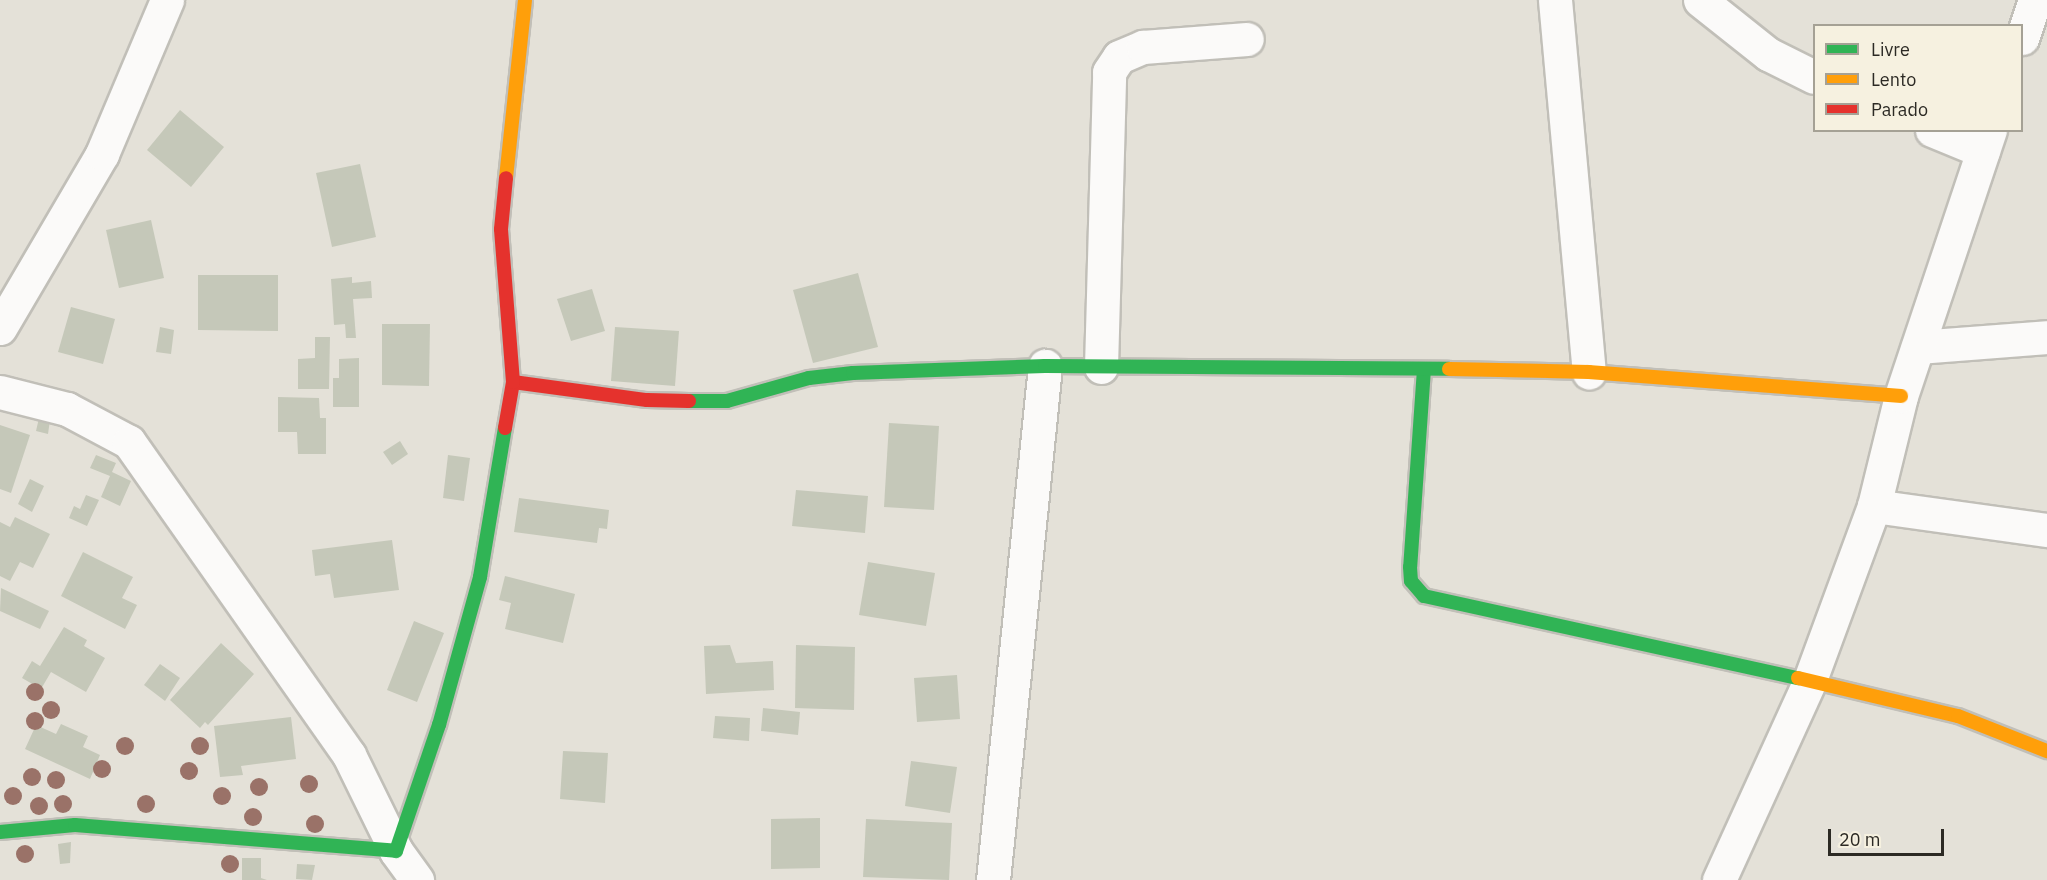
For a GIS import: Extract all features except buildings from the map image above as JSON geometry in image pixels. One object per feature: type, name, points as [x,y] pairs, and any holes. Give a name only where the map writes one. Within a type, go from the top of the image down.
[{"type":"street","points":[[0,328],[102,154],[167,0]]},
{"type":"street","points":[[396,852],[440,725],[480,577],[513,382],[501,230],[520,23],[525,0]]},
{"type":"street","points":[[1555,0],[1589,372]]},
{"type":"street","points":[[1700,0],[1768,54],[1813,76]]},
{"type":"street","points":[[2023,35],[2035,0]]},
{"type":"street","points":[[1101,367],[1109,72],[1119,57],[1143,46],[1247,39]]},
{"type":"street","points":[[1719,880],[1810,680],[1874,506],[1901,396],[1986,141],[1942,132]]},
{"type":"street","points":[[1918,347],[2047,337]]},
{"type":"street","points":[[513,382],[647,400],[727,401],[809,378],[1045,366],[1424,369],[1589,372],[1901,396]]},
{"type":"street","points":[[993,880],[1045,366]]},
{"type":"street","points":[[1424,369],[1410,567],[1411,581],[1424,596],[1699,659],[1810,680],[1958,716],[2047,751]]},
{"type":"street","points":[[0,392],[67,409],[129,442],[349,755],[396,852],[417,880]]},
{"type":"street","points":[[1874,506],[2047,530]]},
{"type":"street","points":[[0,832],[75,825],[396,852]]},
{"type":"traffic: fast","points":[[689,401],[727,401],[809,378],[853,373],[1045,366],[1449,369]]},
{"type":"traffic: fast","points":[[1424,369],[1410,567],[1411,581],[1424,596],[1798,678]]},
{"type":"traffic: fast","points":[[0,832],[75,825],[396,851],[439,725],[480,577],[505,428]]},
{"type":"traffic: slow","points":[[506,178],[525,0]]},
{"type":"traffic: slow","points":[[1449,369],[1589,372],[1901,396]]},
{"type":"traffic: slow","points":[[1798,678],[1958,716],[2047,751]]},
{"type":"traffic: jam","points":[[505,428],[513,382],[501,229],[506,178]]},
{"type":"traffic: jam","points":[[513,382],[647,400],[689,401]]}]
